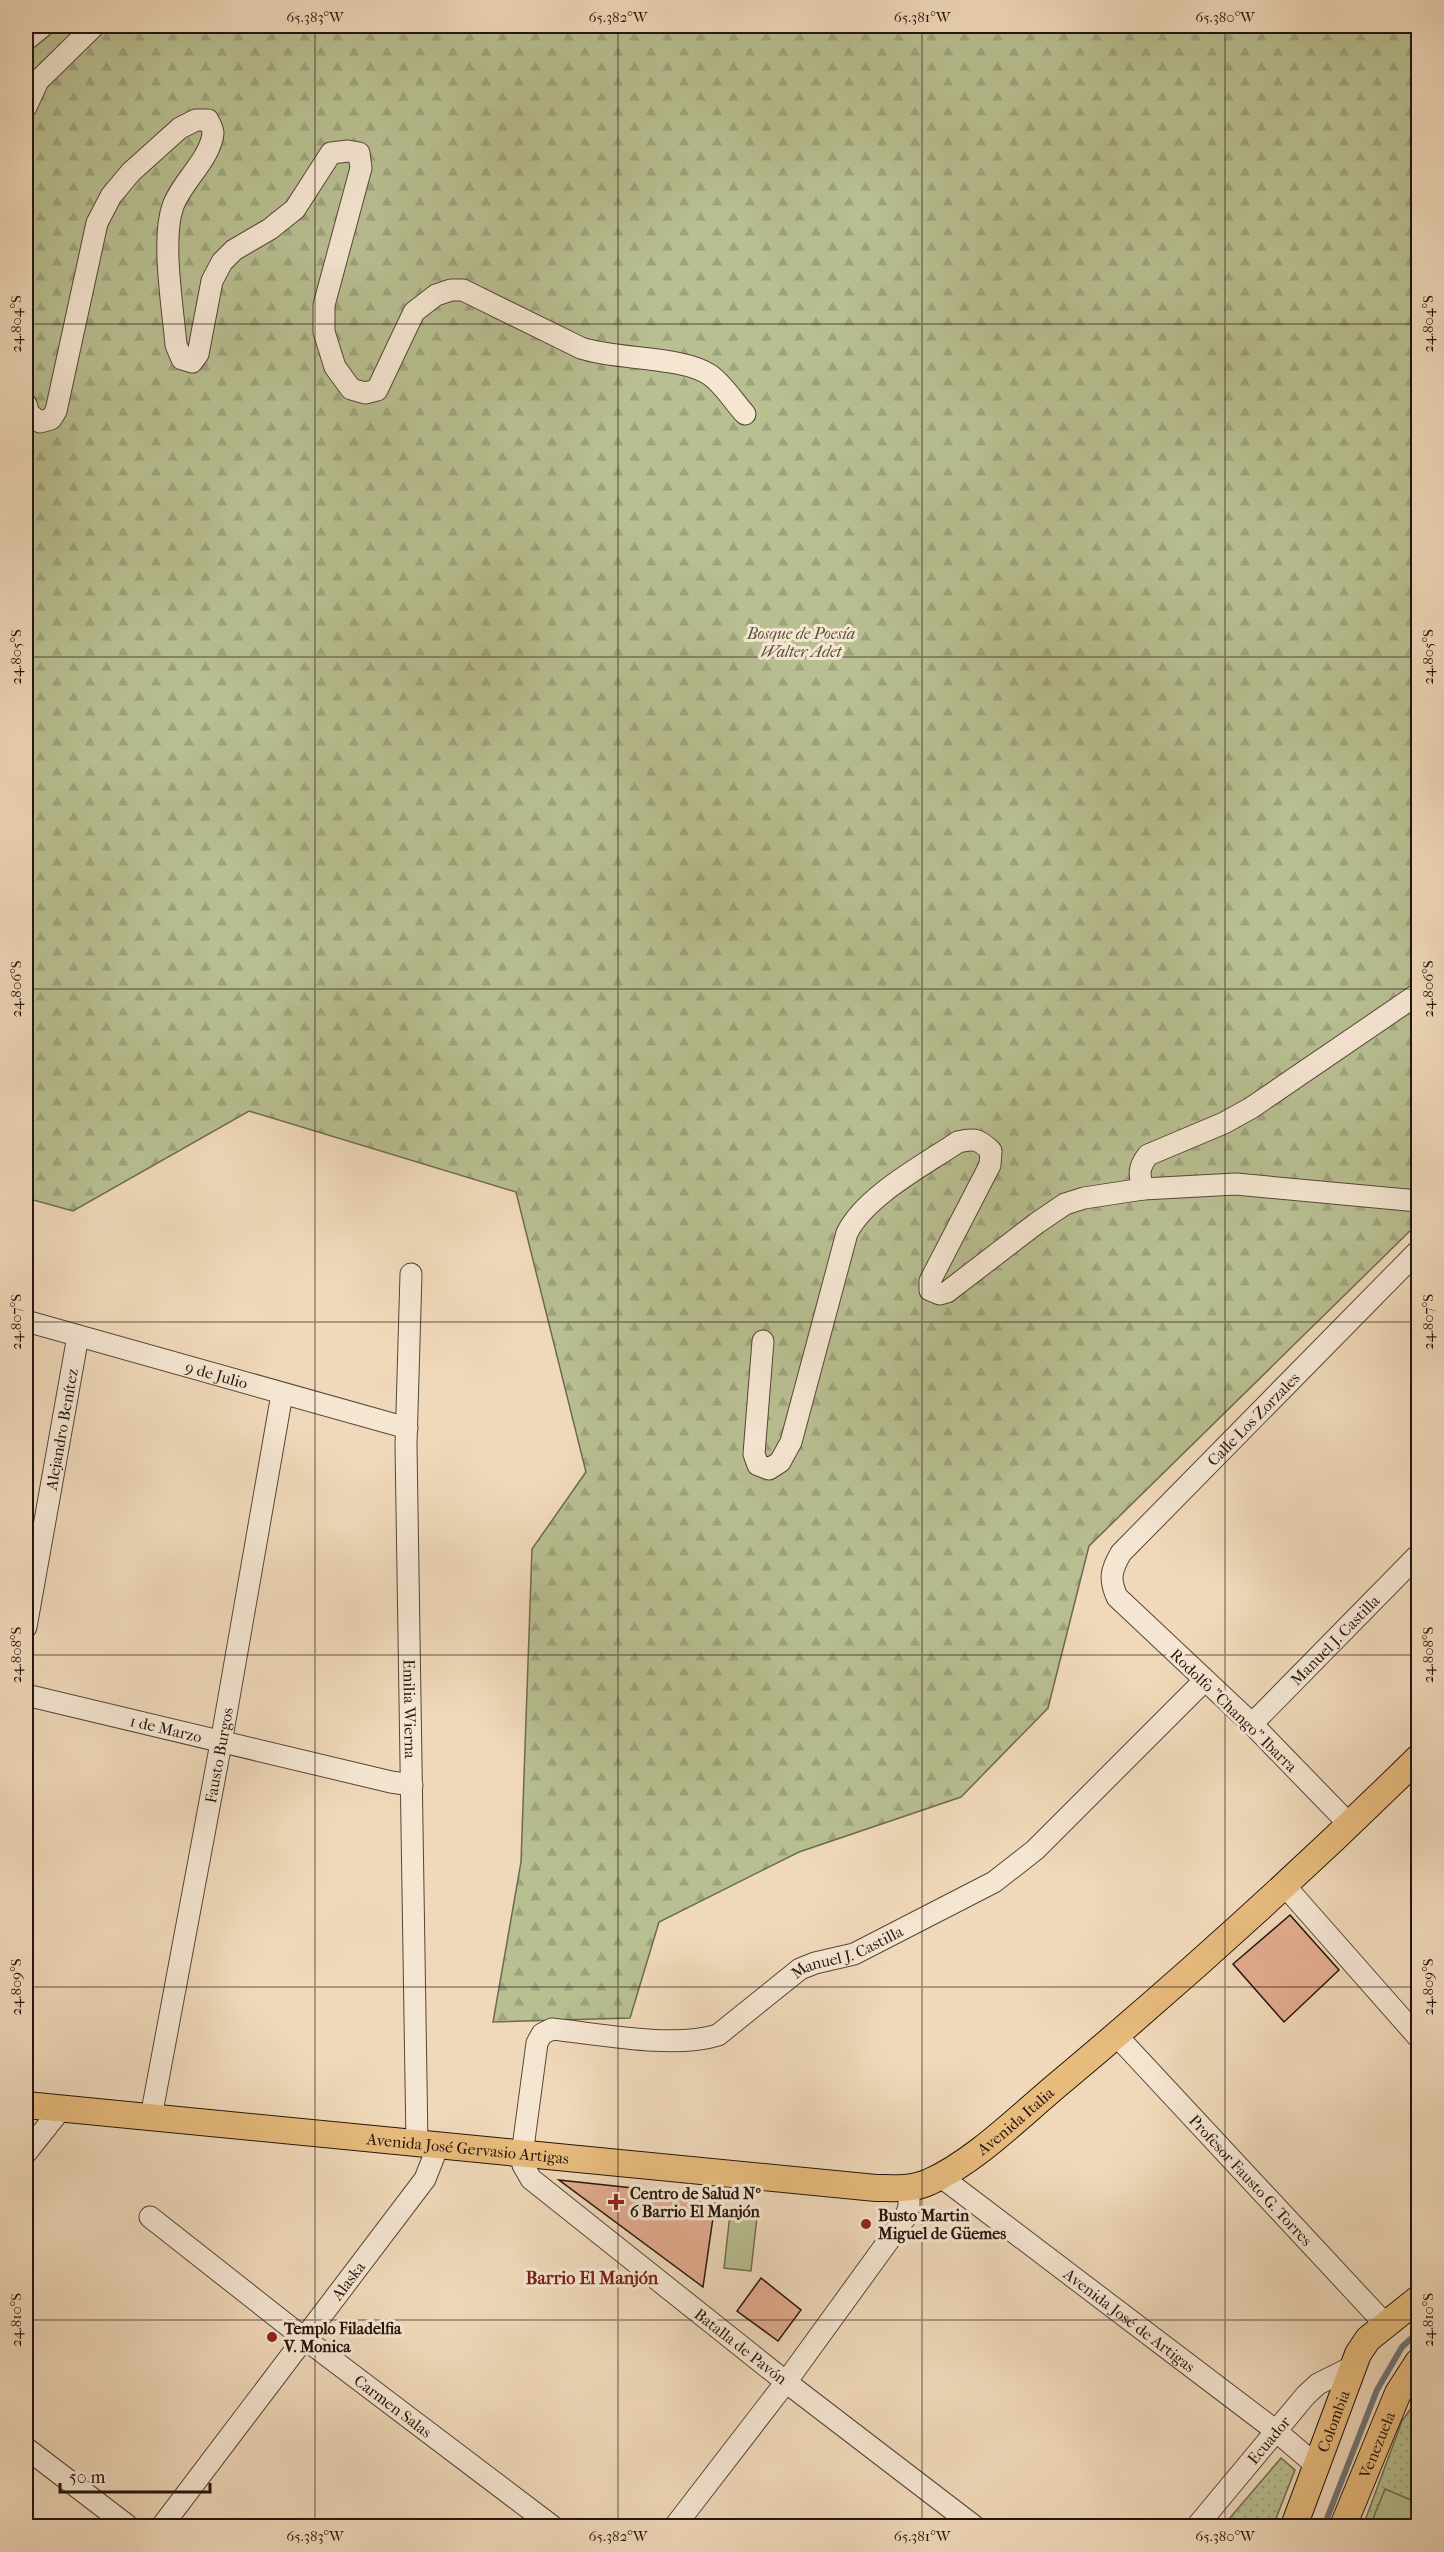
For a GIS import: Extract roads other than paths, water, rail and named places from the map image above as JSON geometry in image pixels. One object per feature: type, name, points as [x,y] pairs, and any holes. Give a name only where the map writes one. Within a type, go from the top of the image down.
[{"type":"main road","name":"Avenida Italia","points":[[909,2188],[940,2176],[980,2149],[1116,2035],[1285,1886],[1419,1758]]},
{"type":"main road","name":"Avenida José Gervasio Artigas","points":[[26,2105],[522,2155],[876,2188],[909,2188]]},
{"type":"main road","points":[[1386,2325],[1419,2299]]},
{"type":"main road","name":"Colombia","points":[[1294,2526],[1352,2367],[1368,2339],[1386,2325]]},
{"type":"main road","name":"Venezuela","points":[[1343,2526],[1398,2393],[1418,2363]]},
{"type":"street","points":[[26,40],[44,26]]},
{"type":"street","points":[[26,107],[38,81],[94,26]]},
{"type":"street","points":[[26,404],[29,414],[40,422],[51,419],[56,411],[97,223],[111,196],[131,172],[180,128],[196,120],[208,120],[213,132],[208,147],[173,206],[170,226],[169,249],[176,345],[182,359],[192,362],[198,354],[212,281],[222,262],[234,250],[270,229],[295,209],[331,153],[348,150],[359,153],[361,168],[324,305],[324,332],[335,367],[351,389],[365,393],[377,390],[414,312],[436,296],[451,291],[463,291],[581,348],[599,354],[687,366],[710,375],[745,414]]},
{"type":"street","points":[[1143,1189],[1138,1173],[1148,1155],[1224,1124],[1251,1108],[1419,994]]},
{"type":"street","points":[[763,1341],[754,1454],[758,1465],[769,1469],[780,1462],[786,1454],[847,1233],[853,1219],[867,1205],[958,1142],[973,1138],[981,1141],[991,1151],[990,1165],[930,1281],[930,1290],[940,1294],[947,1292],[1065,1204],[1084,1198],[1143,1189],[1236,1184],[1419,1201]]},
{"type":"street","name":"Calle Los Zorzales","points":[[1117,1597],[1111,1584],[1111,1573],[1121,1553],[1419,1251]]},
{"type":"street","name":"Emilia Wierna","points":[[411,1274],[407,1428],[412,1785],[427,2145]]},
{"type":"street","name":"9 de Julio","points":[[26,1321],[407,1428]]},
{"type":"street","name":"Alejandro Benítez","points":[[26,1627],[78,1336]]},
{"type":"street","name":"Fausto Burgos","points":[[151,2117],[221,1743],[282,1394]]},
{"type":"street","name":"Manuel J. Castilla","points":[[1252,1724],[1419,1555]]},
{"type":"street","name":"Rodolfo \"Chango\" Ibarra","points":[[1117,1597],[1252,1724],[1350,1825]]},
{"type":"street","name":"Manuel J. Castilla","points":[[522,2155],[537,2043],[542,2034],[552,2029],[678,2042],[702,2040],[718,2035],[800,1969],[854,1954],[994,1882],[1035,1850],[1204,1680]]},
{"type":"street","name":"1 de Marzo","points":[[26,1695],[221,1743],[412,1785]]},
{"type":"street","points":[[1285,1886],[1419,2037]]},
{"type":"street","name":"Profesor Fausto G. Torres","points":[[1116,2035],[1386,2325]]},
{"type":"street","points":[[26,2153],[61,2109]]},
{"type":"street","name":"Alaska","points":[[162,2526],[425,2179],[427,2145]]},
{"type":"street","name":"Batalla de Pavón","points":[[522,2155],[523,2165],[531,2179],[543,2191],[974,2526]]},
{"type":"street","name":"Avenida José de Artigas","points":[[940,2176],[1276,2431],[1317,2466]]},
{"type":"street","points":[[675,2526],[786,2382],[905,2218],[909,2208],[909,2188]]},
{"type":"street","name":"Carmen Salas","points":[[150,2217],[305,2339],[552,2526]]},
{"type":"street","name":"Ecuador","points":[[1197,2526],[1318,2384],[1352,2367]]},
{"type":"street","points":[[26,2448],[128,2526]]},
{"type":"waterway","points":[[1324,2526],[1377,2390],[1402,2347],[1418,2332]]},
{"type":"place","name":"Centro de Salud Nº 6 Barrio El Manjón","points":[[616,2202]]},
{"type":"place","name":"Busto Martin Miguel de Güemes","points":[[866,2224]]},
{"type":"place","name":"Templo Filadelfia V. Monica","points":[[272,2337]]},
{"type":"district","name":"Barrio El Manjón","points":[[592,2278]]},
{"type":"park label","name":"Bosque de Poesía Walter Adet","points":[[801,642]]}]
